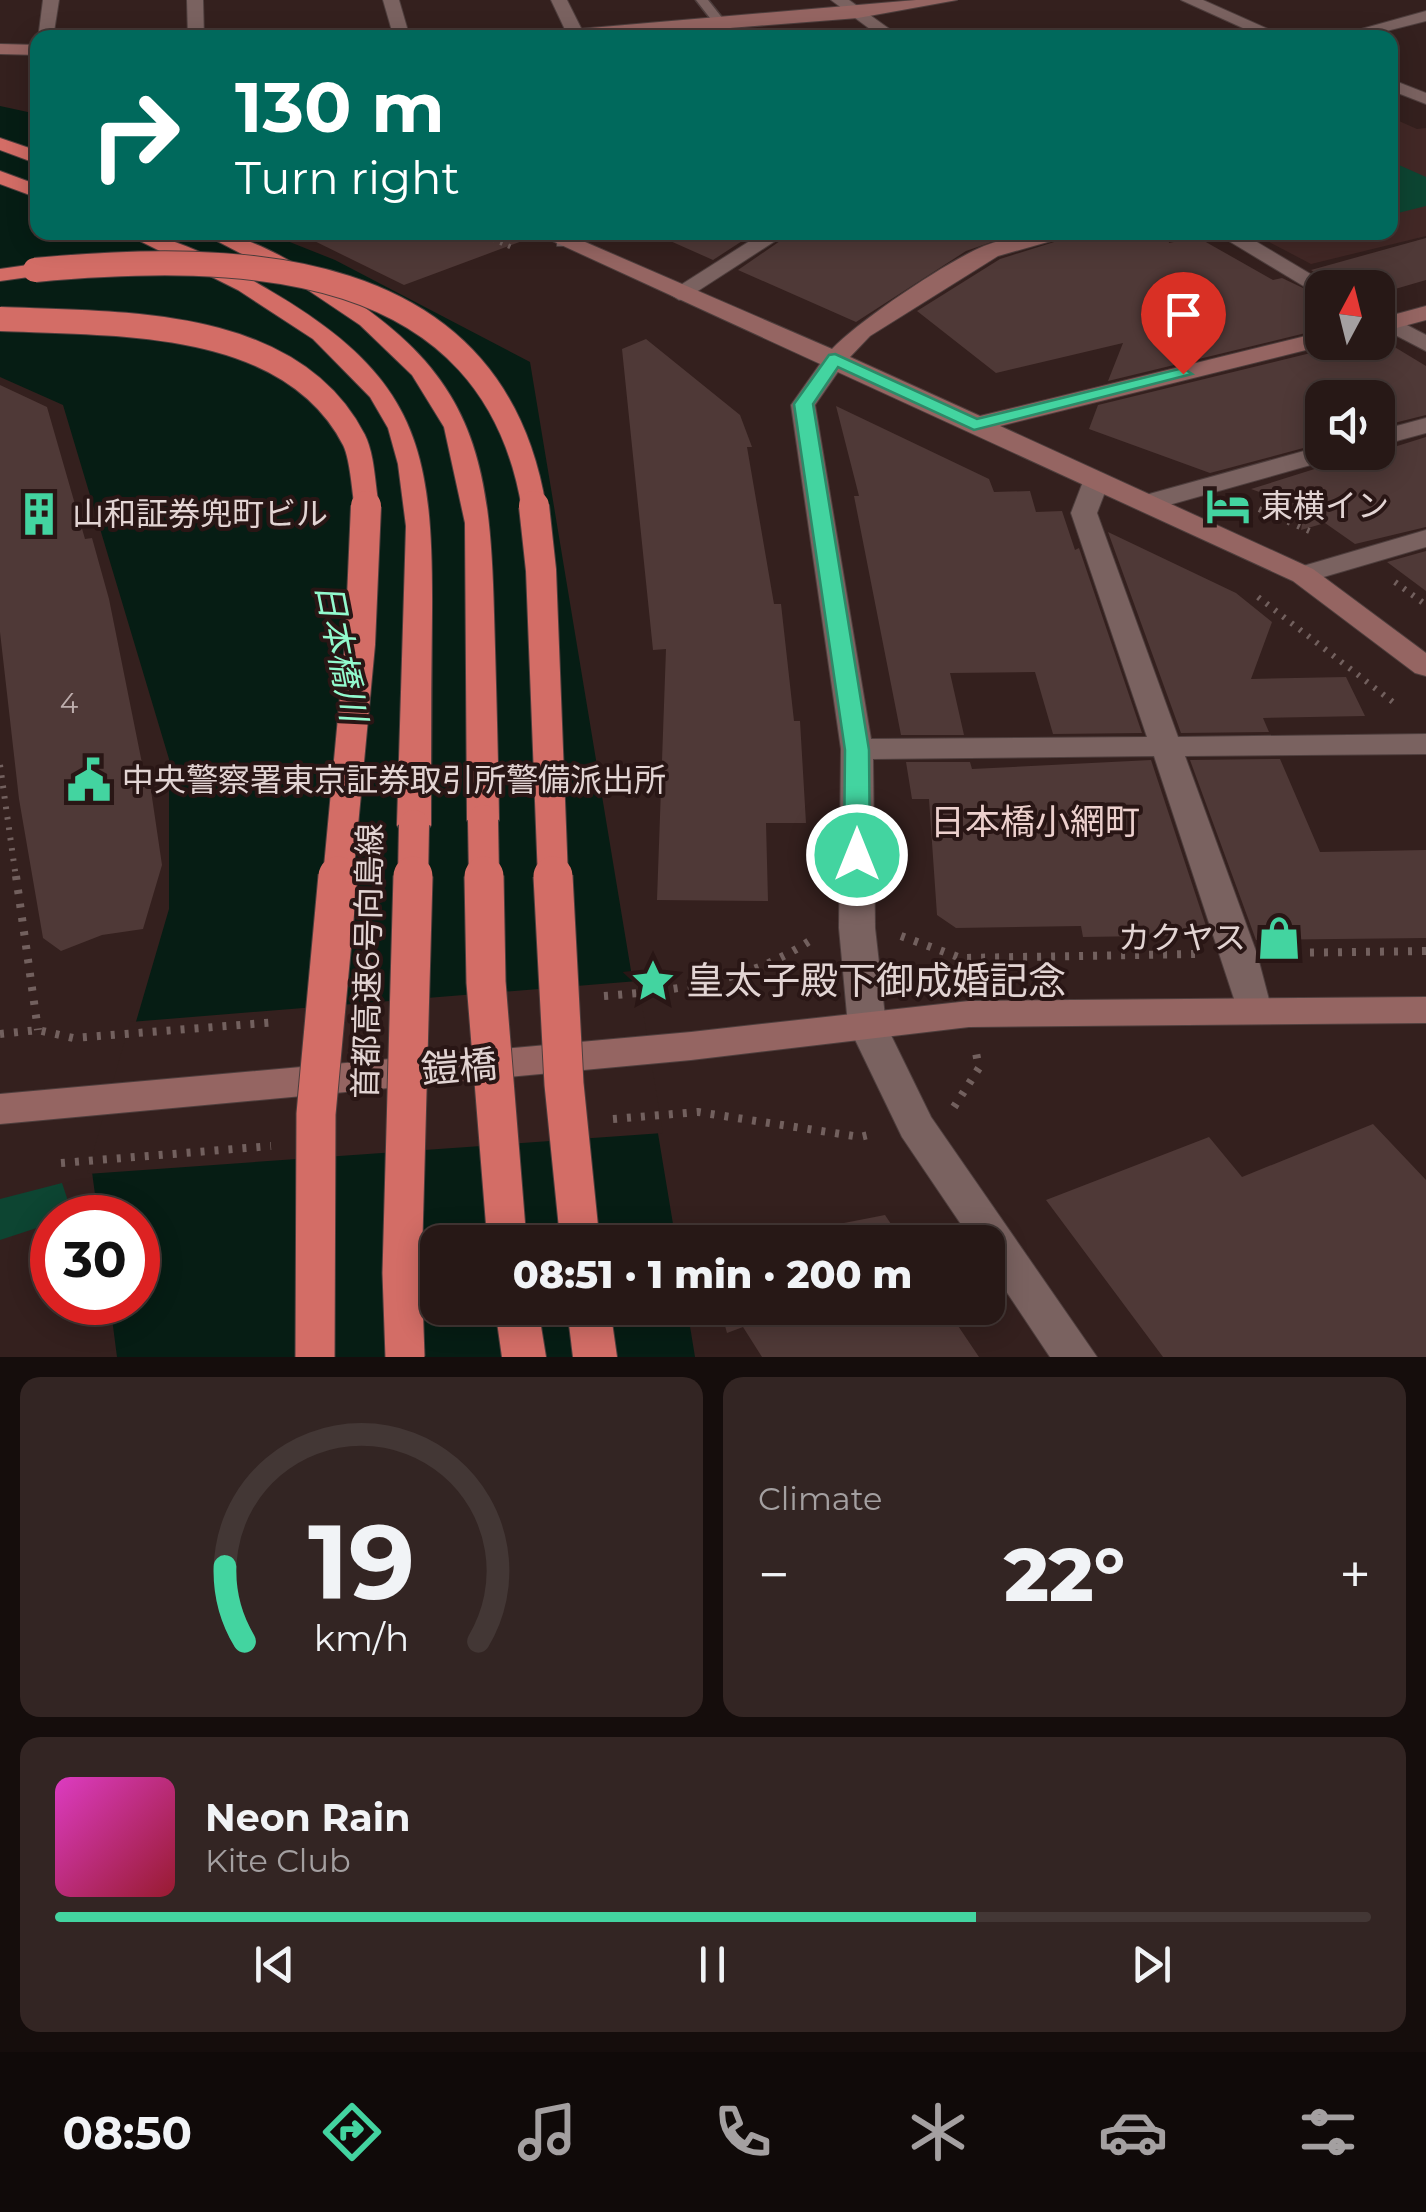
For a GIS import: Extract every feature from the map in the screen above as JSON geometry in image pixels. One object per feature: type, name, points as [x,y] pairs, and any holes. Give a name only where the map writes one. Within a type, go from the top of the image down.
[{"type":"highway","points":[[0,144],[30,155]]},
{"type":"highway","points":[[0,176],[30,189]]},
{"type":"highway","name":"首都高速6号向島線","points":[[149,240],[257,292],[328,342],[376,388],[400,426],[408,451],[416,486],[418,553],[402,1273],[404,1357]]},
{"type":"highway","points":[[226,240],[312,284],[376,330],[406,356],[440,397],[463,445],[478,523],[486,982],[506,1225]]},
{"type":"highway","points":[[0,275],[156,262],[259,270],[319,281],[352,290],[426,325],[479,370],[497,397],[527,474],[539,556],[557,972],[579,1225]]},
{"type":"highway","points":[[0,319],[140,325],[232,345],[270,359],[311,384],[342,416],[356,443],[367,510],[360,644],[316,1114],[315,1357]]},
{"type":"highway","points":[[519,1325],[524,1357]]},
{"type":"highway","points":[[591,1325],[595,1357]]},
{"type":"street","points":[[46,30],[51,0]]},
{"type":"street","points":[[195,0],[196,30]]},
{"type":"street","points":[[391,0],[400,30]]},
{"type":"street","points":[[559,0],[575,30]]},
{"type":"street","points":[[840,0],[882,30]]},
{"type":"street","points":[[726,30],[950,0]]},
{"type":"street","points":[[1189,0],[1261,30]]},
{"type":"street","points":[[1369,30],[1426,16]]},
{"type":"street","points":[[0,49],[30,50]]},
{"type":"street","points":[[1398,84],[1426,78]]},
{"type":"street","points":[[1398,87],[1426,99]]},
{"type":"street","points":[[561,240],[835,359],[1303,575],[1421,658]]},
{"type":"street","points":[[679,292],[767,240]]},
{"type":"street","points":[[1238,240],[1305,277]]},
{"type":"street","points":[[987,242],[862,331],[835,359],[804,404],[857,750],[858,928],[867,1025],[916,1126],[1075,1357]]},
{"type":"street","points":[[1395,319],[1426,313]]},
{"type":"street","points":[[1395,329],[1426,344]]},
{"type":"street","points":[[974,425],[1305,343]]},
{"type":"street","points":[[1395,434],[1426,424]]},
{"type":"street","points":[[1151,502],[1305,459]]},
{"type":"street","points":[[1096,479],[1084,513],[1239,954],[1254,1011]]},
{"type":"street","points":[[1303,575],[1426,538]]},
{"type":"street","points":[[857,750],[1426,744]]},
{"type":"street","name":"鎧橋","points":[[0,1109],[690,1046],[969,1014],[1426,1010]]},
{"type":"lane","points":[[702,0],[726,30]]},
{"type":"path","points":[[1243,586],[1402,710],[1393,715]]},
{"type":"path","points":[[0,766],[38,1030]]},
{"type":"path","points":[[712,988],[756,974],[829,926],[887,930],[960,958],[1426,951]]},
{"type":"path","points":[[0,1034],[38,1030],[73,1038]]},
{"type":"path","points":[[698,1112],[860,1137],[916,1126]]},
{"type":"shaded area","points":[[1398,121],[1417,129],[1426,128],[1426,236],[1311,264],[1265,240],[1398,240]]},
{"type":"green space","points":[[1398,165],[1426,177],[1426,206],[1398,213]]},
{"type":"green space","points":[[62,1183],[66,1195],[30,1195],[30,1230],[0,1240],[0,1199]]},
{"type":"water","name":"日本橋川","points":[[0,106],[30,112],[30,240],[285,240],[335,260],[530,362],[673,1225],[420,1225],[420,1325],[690,1325],[695,1357],[117,1357],[113,1325],[160,1325],[160,1195],[95,1195],[92,1172],[169,909],[169,759],[63,405],[0,377]]},
{"type":"pier","points":[[638,981],[663,1133],[87,1174],[130,1022]]},
{"type":"building","points":[[1426,238],[1426,280],[1395,289],[1395,270],[1311,270]]},
{"type":"building","points":[[312,240],[525,240],[404,285]]},
{"type":"building","points":[[668,240],[744,240],[713,260]]},
{"type":"building","points":[[781,240],[997,240],[966,251],[856,322],[738,270]]},
{"type":"building","points":[[1061,240],[1202,240],[1273,280],[1282,278],[1305,289],[1305,333],[1108,381],[1123,343],[996,373],[917,311],[1000,259]]},
{"type":"building","points":[[646,339],[740,415],[752,447],[747,447],[774,604],[781,604],[794,721],[800,721],[806,823],[766,823],[768,901],[657,900],[666,649],[653,650],[622,349]]},
{"type":"building","points":[[1395,347],[1426,366],[1426,415],[1395,423],[1395,380],[1305,380],[1305,448],[1210,473],[1089,429],[1098,405],[1305,354],[1305,360],[1395,360]]},
{"type":"building","points":[[0,385],[47,407],[85,539],[92,538],[109,599],[145,778],[149,777],[162,865],[143,929],[102,935],[61,951],[43,938],[19,799],[0,632]]},
{"type":"building","points":[[836,406],[989,479],[994,492],[1030,491],[1036,512],[1062,511],[1075,550],[1079,548],[1142,733],[1053,734],[1035,672],[950,673],[964,735],[901,735],[854,496],[859,496]]},
{"type":"building","points":[[1426,437],[1426,527],[1355,544],[1325,523],[1301,530],[1304,514],[1285,501],[1251,489],[1311,470],[1395,470],[1395,447]]},
{"type":"building","points":[[1108,532],[1236,593],[1272,622],[1251,679],[1346,677],[1365,716],[1263,718],[1269,732],[1181,733]]},
{"type":"building","points":[[1426,551],[1426,591],[1387,562]]},
{"type":"building","points":[[1280,759],[1320,852],[1426,850],[1426,938],[1256,940],[1190,760]]},
{"type":"building","points":[[1151,760],[1209,935],[1083,937],[1081,926],[956,928],[937,915],[929,799],[912,799],[906,762],[970,762],[972,769]]},
{"type":"building","points":[[1373,1124],[1426,1180],[1426,1357],[1163,1357],[1046,1200],[1209,1137],[1242,1177]]},
{"type":"building","points":[[885,1215],[892,1225],[834,1225]]},
{"type":"building","points":[[725,1325],[957,1325],[979,1357],[762,1357],[743,1327],[727,1333]]},
{"type":"place","name":"東横イン","points":[[1228,506]]},
{"type":"place","name":"山和証券兜町ビル","points":[[39,514]]},
{"type":"place","name":"中央警察署東京証券取引所警備派出所","points":[[89,780]]},
{"type":"place","name":"カクヤス","points":[[1279,938]]},
{"type":"place","name":"皇太子殿下御成婚記念","points":[[653,981]]},
{"type":"district","name":"日本橋小網町","points":[[1035,822]]},
{"type":"route","points":[[857,855],[857,750],[804,404],[816,385],[835,359],[974,425],[1183,374]]}]
